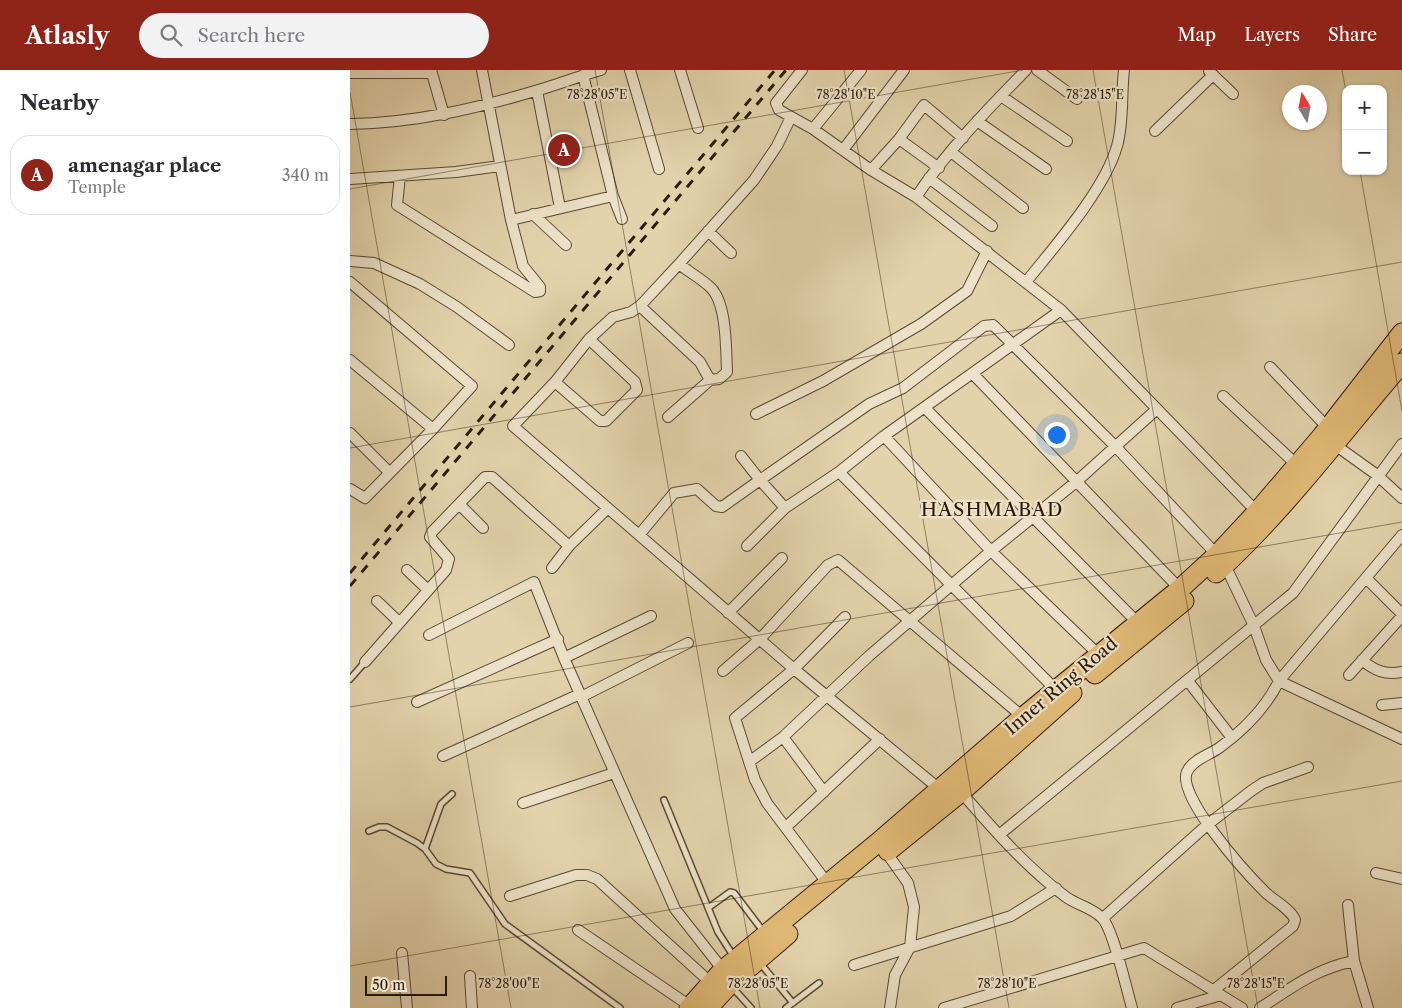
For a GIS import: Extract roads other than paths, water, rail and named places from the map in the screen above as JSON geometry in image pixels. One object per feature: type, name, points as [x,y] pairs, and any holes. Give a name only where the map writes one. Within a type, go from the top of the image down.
[{"type":"highway","name":"Inner Ring Road","points":[[696,1007],[725,974],[766,935],[828,884],[951,793],[1023,717],[1137,622],[1180,589],[1221,560],[1246,546],[1293,493],[1328,436],[1402,333]]},
{"type":"highway","name":"Inner Ring Road","points":[[725,974],[757,959],[886,852],[951,793],[1188,598],[1297,465],[1402,362]]},
{"type":"street","points":[[400,176],[397,205],[539,292],[540,287],[523,266],[511,220],[490,103],[482,70]]},
{"type":"street","points":[[350,124],[379,124],[444,115],[537,91],[601,70]]},
{"type":"street","points":[[630,70],[659,169]]},
{"type":"street","points":[[680,70],[698,128]]},
{"type":"street","points":[[802,70],[776,102],[779,110],[790,119],[813,129],[871,170],[916,197],[1061,310],[1257,512]]},
{"type":"street","points":[[813,129],[860,70]]},
{"type":"street","points":[[843,150],[904,70]]},
{"type":"street","points":[[916,197],[929,178],[977,121],[1026,70]]},
{"type":"street","points":[[1037,70],[1078,99]]},
{"type":"street","points":[[1026,282],[1061,237],[1110,166],[1118,144],[1124,70]]},
{"type":"street","points":[[350,73],[432,72],[444,115]]},
{"type":"street","points":[[1156,131],[1211,72],[1233,94]]},
{"type":"street","points":[[583,75],[613,196],[622,219]]},
{"type":"street","points":[[537,91],[560,208]]},
{"type":"street","points":[[1001,96],[1067,141]]},
{"type":"street","points":[[871,170],[899,139],[924,105],[963,138]]},
{"type":"street","points":[[790,119],[777,146],[754,180],[679,264],[640,306],[631,312],[613,317],[588,339],[555,382],[513,426],[794,669],[880,740],[951,793],[1056,888],[1067,897],[1103,918],[1118,956],[1132,1008]]},
{"type":"street","points":[[977,121],[1046,169]]},
{"type":"street","points":[[899,139],[939,168]]},
{"type":"street","points":[[951,152],[1023,208]]},
{"type":"street","points":[[350,179],[500,166]]},
{"type":"street","points":[[929,178],[992,226]]},
{"type":"street","points":[[511,220],[613,196]]},
{"type":"street","points":[[533,214],[566,245]]},
{"type":"street","points":[[708,230],[730,254]]},
{"type":"street","points":[[756,414],[823,381],[921,324],[967,291],[987,251]]},
{"type":"street","points":[[350,261],[374,263],[420,284],[458,307],[509,346]]},
{"type":"street","points":[[668,417],[710,380],[719,379],[727,372],[726,337],[720,306],[711,288],[679,264]]},
{"type":"street","points":[[350,282],[472,386],[433,430],[365,498],[350,489]]},
{"type":"street","points":[[640,306],[700,362],[710,380]]},
{"type":"street","points":[[747,546],[785,508],[839,472],[884,436],[1061,310]]},
{"type":"street","points":[[639,535],[674,493],[697,489],[716,506],[722,507],[855,414],[903,388],[984,326],[993,325],[1115,446],[1221,560],[1254,626],[1266,660],[1279,681],[1402,739]]},
{"type":"street","points":[[555,382],[600,420],[606,421],[637,390],[635,382],[588,339]]},
{"type":"street","points":[[350,360],[433,430]]},
{"type":"street","points":[[1270,367],[1328,436],[1377,475],[1402,498]]},
{"type":"street","points":[[973,374],[1180,589]]},
{"type":"street","points":[[1223,396],[1297,465]]},
{"type":"street","points":[[925,408],[1137,622]]},
{"type":"street","points":[[749,762],[783,737],[869,656],[991,551],[1076,482],[1157,408]]},
{"type":"street","points":[[350,433],[390,473]]},
{"type":"street","points":[[884,436],[991,551],[1099,655]]},
{"type":"street","points":[[999,835],[1293,593],[1377,475],[1402,444]]},
{"type":"street","points":[[741,456],[785,508]]},
{"type":"street","points":[[839,472],[1056,690]]},
{"type":"street","points":[[365,662],[449,564],[449,559],[430,537],[459,504],[488,476],[568,546]]},
{"type":"street","points":[[459,504],[483,528]]},
{"type":"street","points":[[552,568],[568,546],[607,509]]},
{"type":"street","points":[[1177,1008],[1217,993],[1294,926],[1295,920],[1264,891],[1207,825],[1194,803],[1187,786],[1185,774],[1193,764],[1242,730],[1270,700],[1279,681],[1402,536]]},
{"type":"street","points":[[728,613],[782,558]]},
{"type":"street","points":[[723,671],[760,639],[828,565],[835,560],[840,561],[912,620],[1023,717]]},
{"type":"street","points":[[407,570],[428,590]]},
{"type":"street","points":[[1349,675],[1402,615],[1366,578]]},
{"type":"street","points":[[430,635],[534,582],[564,658],[675,909],[725,974]]},
{"type":"street","points":[[377,601],[400,622]]},
{"type":"street","points":[[564,658],[651,616]]},
{"type":"street","points":[[828,884],[767,803],[749,762],[736,716],[794,669],[845,617]]},
{"type":"street","points":[[417,702],[558,640]]},
{"type":"street","points":[[444,756],[580,695],[688,643]]},
{"type":"street","points":[[1362,660],[1373,670],[1388,674],[1402,672]]},
{"type":"street","points":[[1188,681],[1232,738]]},
{"type":"street","points":[[1382,705],[1402,702]]},
{"type":"street","points":[[783,737],[824,792]]},
{"type":"street","points":[[786,827],[880,740]]},
{"type":"street","points":[[1103,918],[1207,825],[1263,784],[1308,767]]},
{"type":"street","points":[[524,803],[614,773]]},
{"type":"street","points":[[886,852],[908,883],[914,906],[910,946],[895,975],[890,1008]]},
{"type":"street","points":[[1376,873],[1402,879]]},
{"type":"street","points":[[510,896],[576,875],[587,874],[597,878],[725,974]]},
{"type":"street","points":[[854,965],[1011,916],[1056,888]]},
{"type":"street","points":[[1348,905],[1354,961],[1368,1008]]},
{"type":"street","points":[[578,930],[696,1007]]},
{"type":"street","points":[[944,1008],[1144,948],[1242,1008]]},
{"type":"street","points":[[402,953],[407,1008]]},
{"type":"street","points":[[1260,1008],[1316,972],[1329,966],[1354,961]]},
{"type":"street","points":[[470,976],[472,1008]]},
{"type":"lane","points":[[351,677],[365,662]]},
{"type":"lane","points":[[425,848],[441,804],[452,794]]},
{"type":"lane","points":[[664,800],[718,932],[725,974],[751,1008]]},
{"type":"lane","points":[[370,832],[379,827],[387,827],[425,848],[436,864],[446,869],[470,874],[505,924],[620,1008]]},
{"type":"lane","points":[[708,908],[730,892],[734,893],[766,935]]},
{"type":"lane","points":[[757,959],[793,1002]]},
{"type":"lane","points":[[786,1008],[819,984]]},
{"type":"railway","points":[[350,573],[775,70]]},
{"type":"railway","points":[[350,586],[786,70]]},
{"type":"place","name":"amenagar place","points":[[564,150]]},
{"type":"district","name":"HASHMABAD","points":[[992,509]]}]
